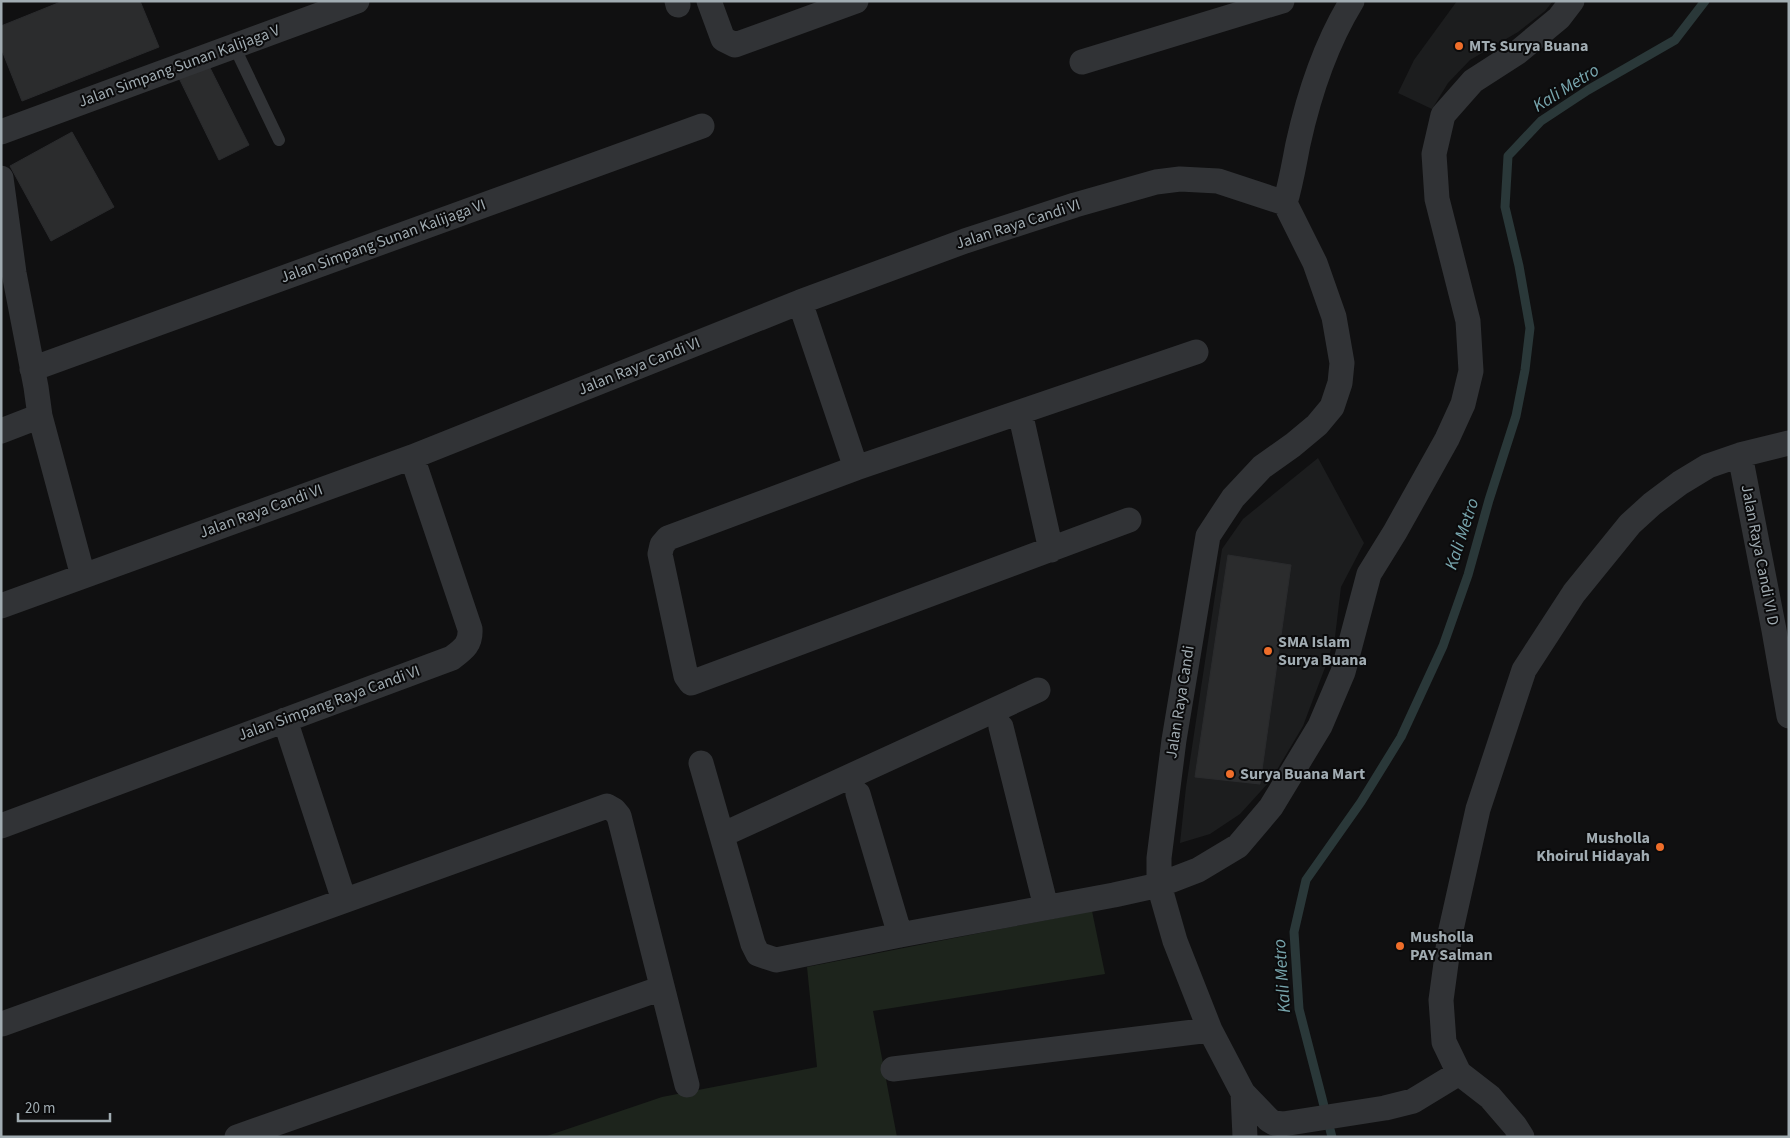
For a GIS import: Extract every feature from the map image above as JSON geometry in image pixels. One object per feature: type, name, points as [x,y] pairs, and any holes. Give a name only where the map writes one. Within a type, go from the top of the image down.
[{"type":"street","name":"Jalan Simpang Sunan Kalijaga V","points":[[1,132],[357,1]]},
{"type":"street","points":[[709,1],[723,39],[735,45],[856,1]]},
{"type":"street","points":[[1082,62],[1282,1]]},
{"type":"street","points":[[1285,203],[1291,183],[1298,144],[1316,78],[1325,53],[1352,1]]},
{"type":"street","points":[[701,763],[753,944],[758,954],[776,960],[1159,885],[1198,870],[1238,846],[1272,807],[1320,726],[1343,672],[1369,574],[1395,532],[1447,439],[1463,404],[1471,371],[1468,320],[1438,199],[1434,154],[1443,114],[1473,81],[1518,52],[1559,18],[1572,1]]},
{"type":"street","name":"Jalan Simpang Sunan Kalijaga VI","points":[[32,369],[702,126]]},
{"type":"street","points":[[1,178],[7,276],[32,369],[40,416],[83,576]]},
{"type":"street","name":"Jalan Raya Candi VI","points":[[1,606],[412,457],[800,302],[966,241],[1075,205],[1156,182],[1180,179],[1218,181],[1285,203]]},
{"type":"street","name":"Jalan Raya Candi","points":[[1285,203],[1315,263],[1334,317],[1342,363],[1340,383],[1332,406],[1317,425],[1262,467],[1233,498],[1208,536],[1168,779],[1159,858],[1159,885],[1175,941],[1210,1030],[1243,1093],[1274,1127],[1385,1108],[1413,1101],[1459,1073]]},
{"type":"street","points":[[800,302],[856,468]]},
{"type":"street","points":[[1129,520],[691,683],[686,676],[660,554],[662,545],[668,538],[856,468],[1196,352]]},
{"type":"street","points":[[1020,412],[1051,550]]},
{"type":"street","points":[[1,431],[40,416]]},
{"type":"street","points":[[1522,1137],[1490,1097],[1459,1073],[1444,1042],[1441,1000],[1450,934],[1478,809],[1524,670],[1574,593],[1630,524],[1680,483],[1708,466],[1740,455],[1789,443]]},
{"type":"street","name":"Jalan Raya Candi VI D","points":[[1740,455],[1789,716]]},
{"type":"street","name":"Jalan Simpang Raya Candi VI","points":[[1,826],[452,658],[468,645],[470,629],[412,457]]},
{"type":"street","points":[[722,835],[1038,690]]},
{"type":"street","points":[[285,720],[344,900]]},
{"type":"street","points":[[1001,727],[1046,907]]},
{"type":"street","points":[[858,794],[900,935]]},
{"type":"street","points":[[2,1024],[607,806],[619,816],[687,1085]]},
{"type":"street","points":[[237,1137],[662,988]]},
{"type":"street","points":[[893,1069],[1210,1030]]},
{"type":"street","points":[[1243,1093],[1245,1137]]},
{"type":"lane","points":[[234,46],[279,140]]},
{"type":"shaded area","name":"MTs Surya Buana","points":[[1457,1],[1553,1],[1545,11],[1518,32],[1470,60],[1448,83],[1432,109],[1398,93],[1414,60]]},
{"type":"shaded area","name":"SMA Islam Surya Buana","points":[[1318,458],[1364,543],[1341,587],[1335,637],[1326,665],[1303,726],[1271,780],[1240,814],[1210,834],[1180,843],[1186,787],[1222,549],[1243,519]]},
{"type":"shaded area","points":[[1092,911],[1105,974],[873,1011],[897,1137],[544,1137],[662,1097],[817,1067],[807,967]]},
{"type":"building","points":[[63,1],[140,1],[159,47],[22,101],[1,48],[1,26]]},
{"type":"building","points":[[207,62],[249,145],[219,160],[178,76]]},
{"type":"building","points":[[72,132],[114,207],[51,241],[10,166]]},
{"type":"building","points":[[1228,555],[1291,565],[1260,784],[1195,777]]},
{"type":"waterway","name":"Kali Metro","points":[[1332,1137],[1299,1009],[1294,932],[1306,880],[1361,802],[1401,737],[1443,646],[1468,575],[1489,500],[1516,416],[1525,370],[1530,328],[1519,266],[1505,207],[1508,156],[1541,121],[1588,90],[1675,40],[1705,1]]},
{"type":"place","name":"MTs Surya Buana","points":[[1459,46]]},
{"type":"place","name":"SMA Islam Surya Buana","points":[[1268,651]]},
{"type":"place","name":"Surya Buana Mart","points":[[1230,774]]},
{"type":"place","name":"Musholla Khoirul Hidayah","points":[[1660,847]]},
{"type":"place","name":"Musholla PAY Salman","points":[[1400,946]]}]
